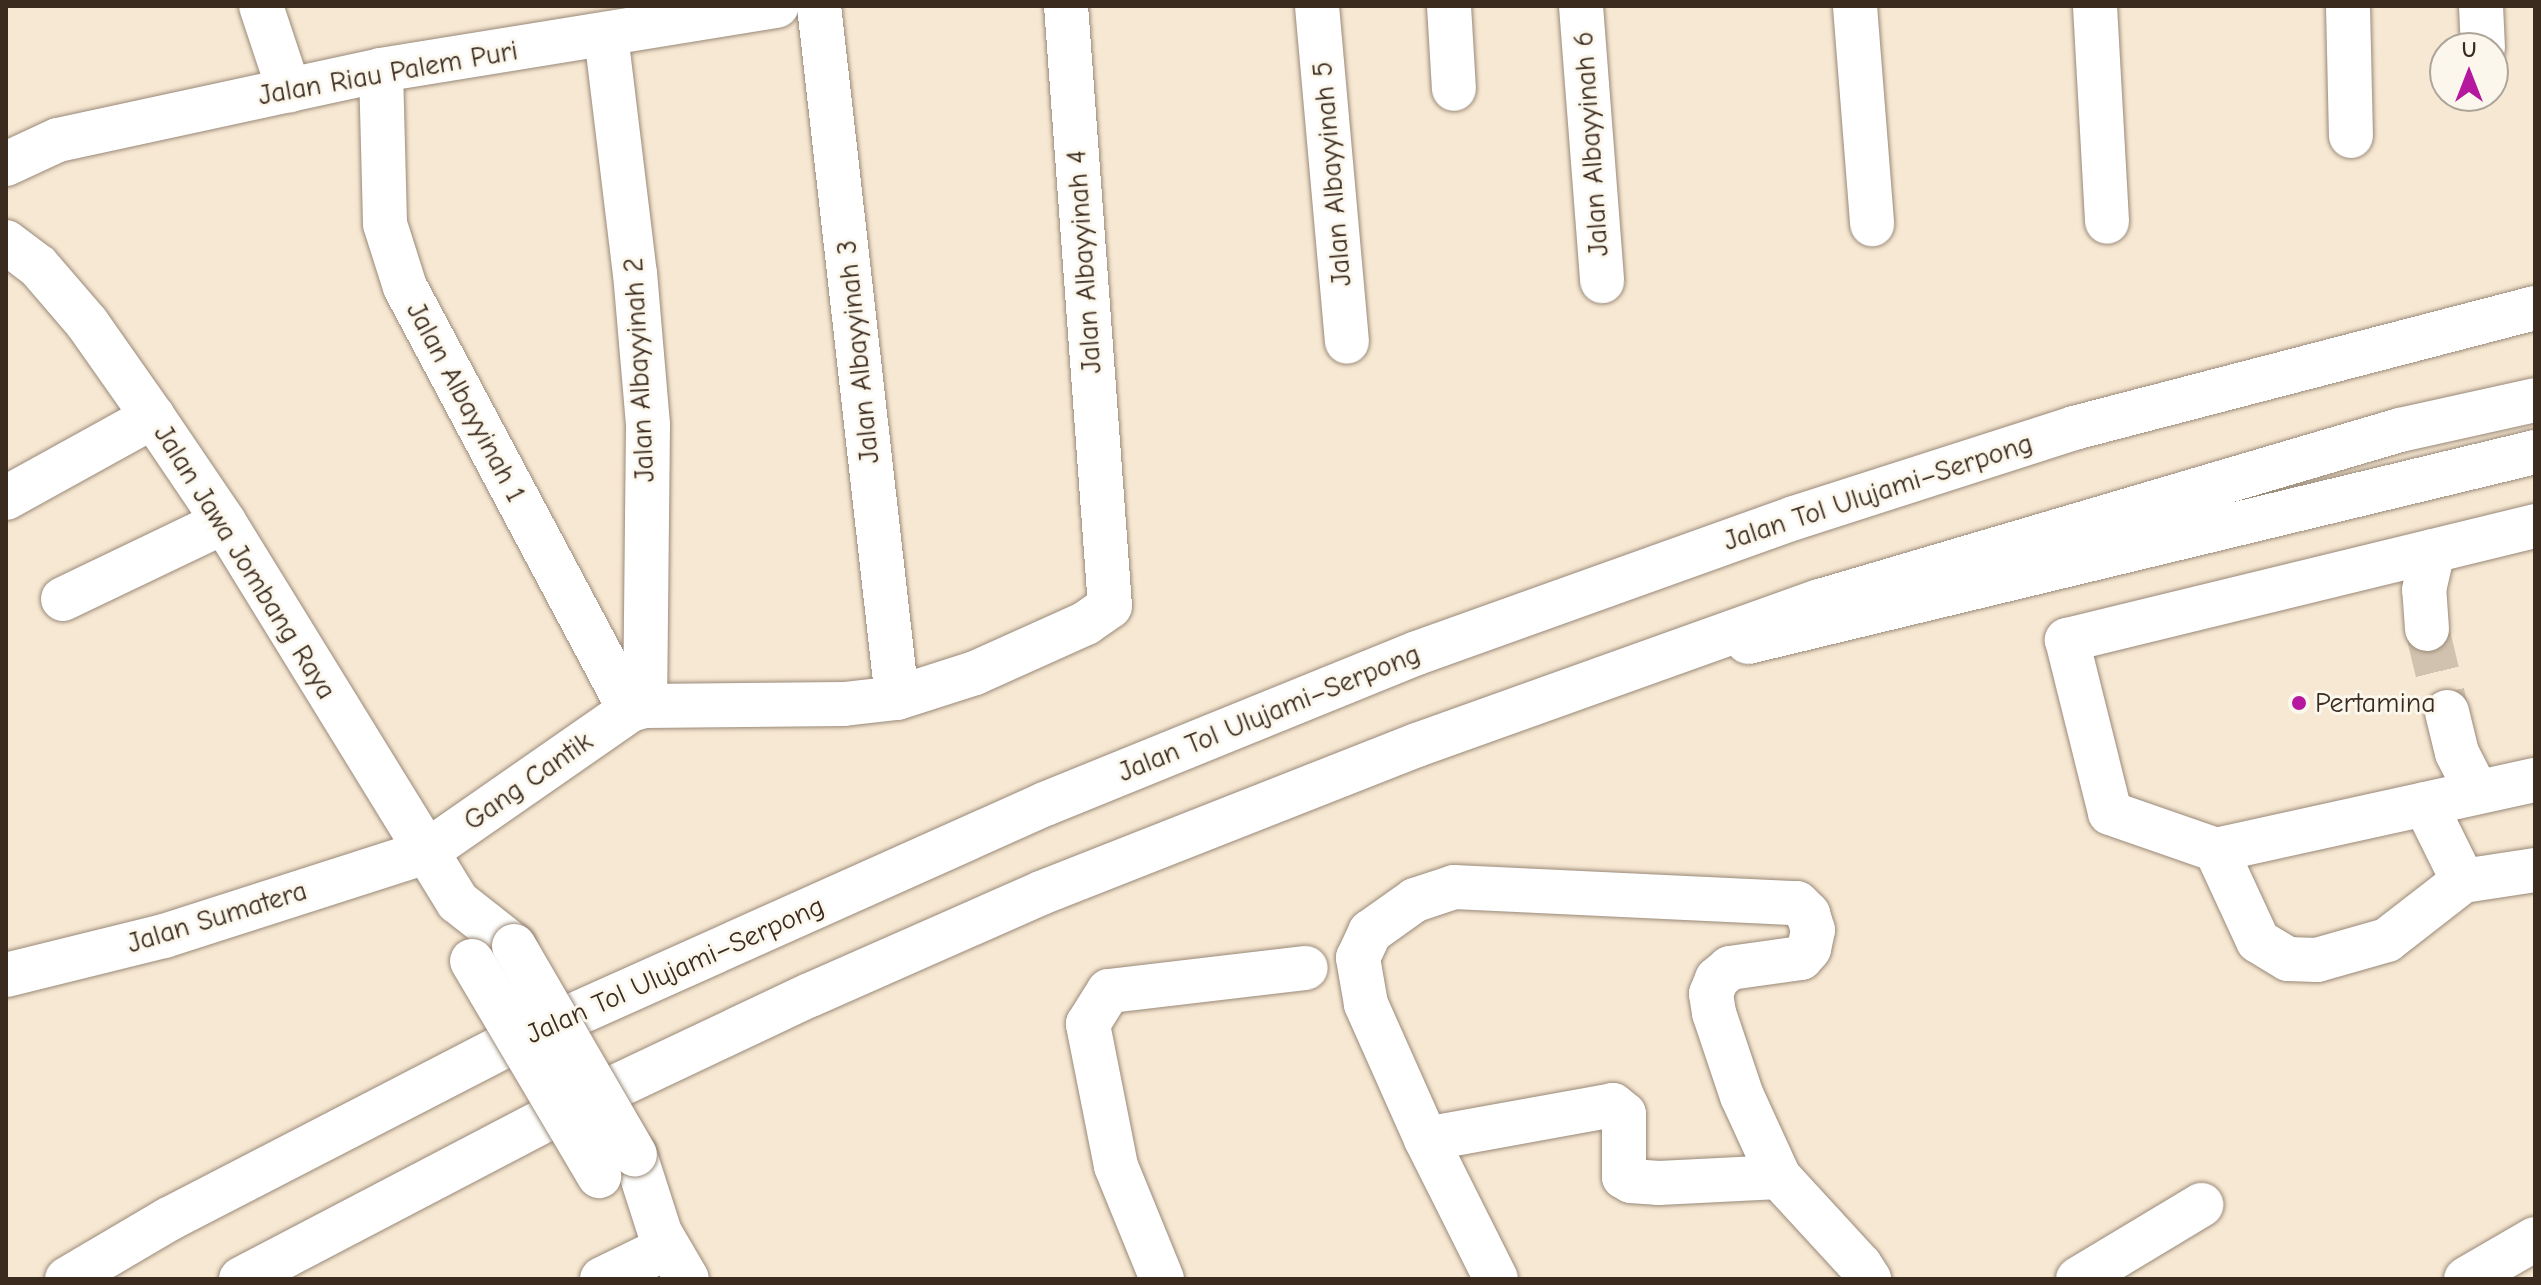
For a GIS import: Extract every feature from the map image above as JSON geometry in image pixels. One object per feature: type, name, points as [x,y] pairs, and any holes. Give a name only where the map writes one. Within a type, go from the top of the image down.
[{"type":"main road","points":[[261,6],[289,90]]},
{"type":"main road","name":"Jalan Riau Palem Puri","points":[[6,164],[58,140],[381,70],[777,6]]},
{"type":"main road","name":"Jalan Albayyinah 3","points":[[819,6],[897,698]]},
{"type":"main road","name":"Jalan Albayyinah 4","points":[[897,698],[975,673],[1086,623],[1110,606],[1101,519],[1066,6]]},
{"type":"main road","name":"Jalan Albayyinah 5","points":[[1317,6],[1347,342]]},
{"type":"main road","points":[[1449,6],[1454,89]]},
{"type":"main road","name":"Jalan Albayyinah 6","points":[[1581,6],[1602,281]]},
{"type":"main road","points":[[1855,6],[1872,224]]},
{"type":"main road","points":[[2095,6],[2107,222]]},
{"type":"main road","points":[[2348,6],[2351,136]]},
{"type":"main road","points":[[2481,6],[2482,32]]},
{"type":"main road","name":"Jalan Albayyinah 2","points":[[606,35],[635,273],[648,425],[637,708]]},
{"type":"main road","name":"Jalan Albayyinah 1","points":[[381,70],[385,224],[405,287],[637,708]]},
{"type":"main road","name":"Jalan Jawa Jombang Raya","points":[[6,242],[38,266],[87,323],[153,417],[224,522],[458,902],[514,946],[617,1166]]},
{"type":"main road","name":"Jalan Tol Ulujami–Serpong","points":[[67,1279],[169,1219],[500,1048],[1045,804],[1417,653],[1794,518],[2074,428],[2535,308]]},
{"type":"main road","points":[[241,1279],[557,1115],[810,995],[1026,899],[1417,745],[1820,601],[2400,430],[2535,400]]},
{"type":"main road","points":[[6,498],[153,417]]},
{"type":"main road","points":[[1622,670],[1869,615],[2535,452]]},
{"type":"main road","points":[[63,599],[224,522]]},
{"type":"main road","points":[[2535,526],[2067,640],[2110,813],[2216,850],[2535,780]]},
{"type":"main road","points":[[2427,629],[2424,590],[2433,551]]},
{"type":"main road","points":[[637,708],[844,704],[897,698]]},
{"type":"main road","name":"Gang Cantik","points":[[426,852],[637,708]]},
{"type":"main road","points":[[2447,712],[2457,753],[2477,792]]},
{"type":"main road","points":[[2425,804],[2463,881]]},
{"type":"main road","points":[[2216,850],[2258,941],[2288,959],[2317,960],[2387,940],[2463,881],[2535,870]]},
{"type":"main road","name":"Jalan Sumatera","points":[[6,975],[164,936],[426,852]]},
{"type":"main road","points":[[1496,1279],[1426,1139],[1366,1004],[1358,958],[1370,932],[1415,900],[1454,887],[1797,903],[1808,914],[1813,930],[1809,949],[1801,958],[1730,968],[1717,979],[1711,994],[1714,1013],[1742,1096],[1779,1177],[1860,1265],[1869,1279]]},
{"type":"main road","name":"Jalan Jawa Jombang Raya","points":[[458,902],[472,961],[617,1166],[672,1253]]},
{"type":"main road","points":[[1162,1279],[1116,1166],[1088,1024],[1109,991],[1306,968]]},
{"type":"main road","points":[[1426,1139],[1613,1105],[1624,1114],[1624,1177],[1631,1181],[1659,1183],[1779,1177]]},
{"type":"main road","points":[[2078,1279],[2201,1205]]},
{"type":"main road","points":[[2466,1279],[2535,1239]]},
{"type":"main road","points":[[602,1279],[672,1253]]},
{"type":"tunnel","points":[[2427,629],[2447,712]]},
{"type":"place","name":"Pertamina","points":[[2299,703]]}]
